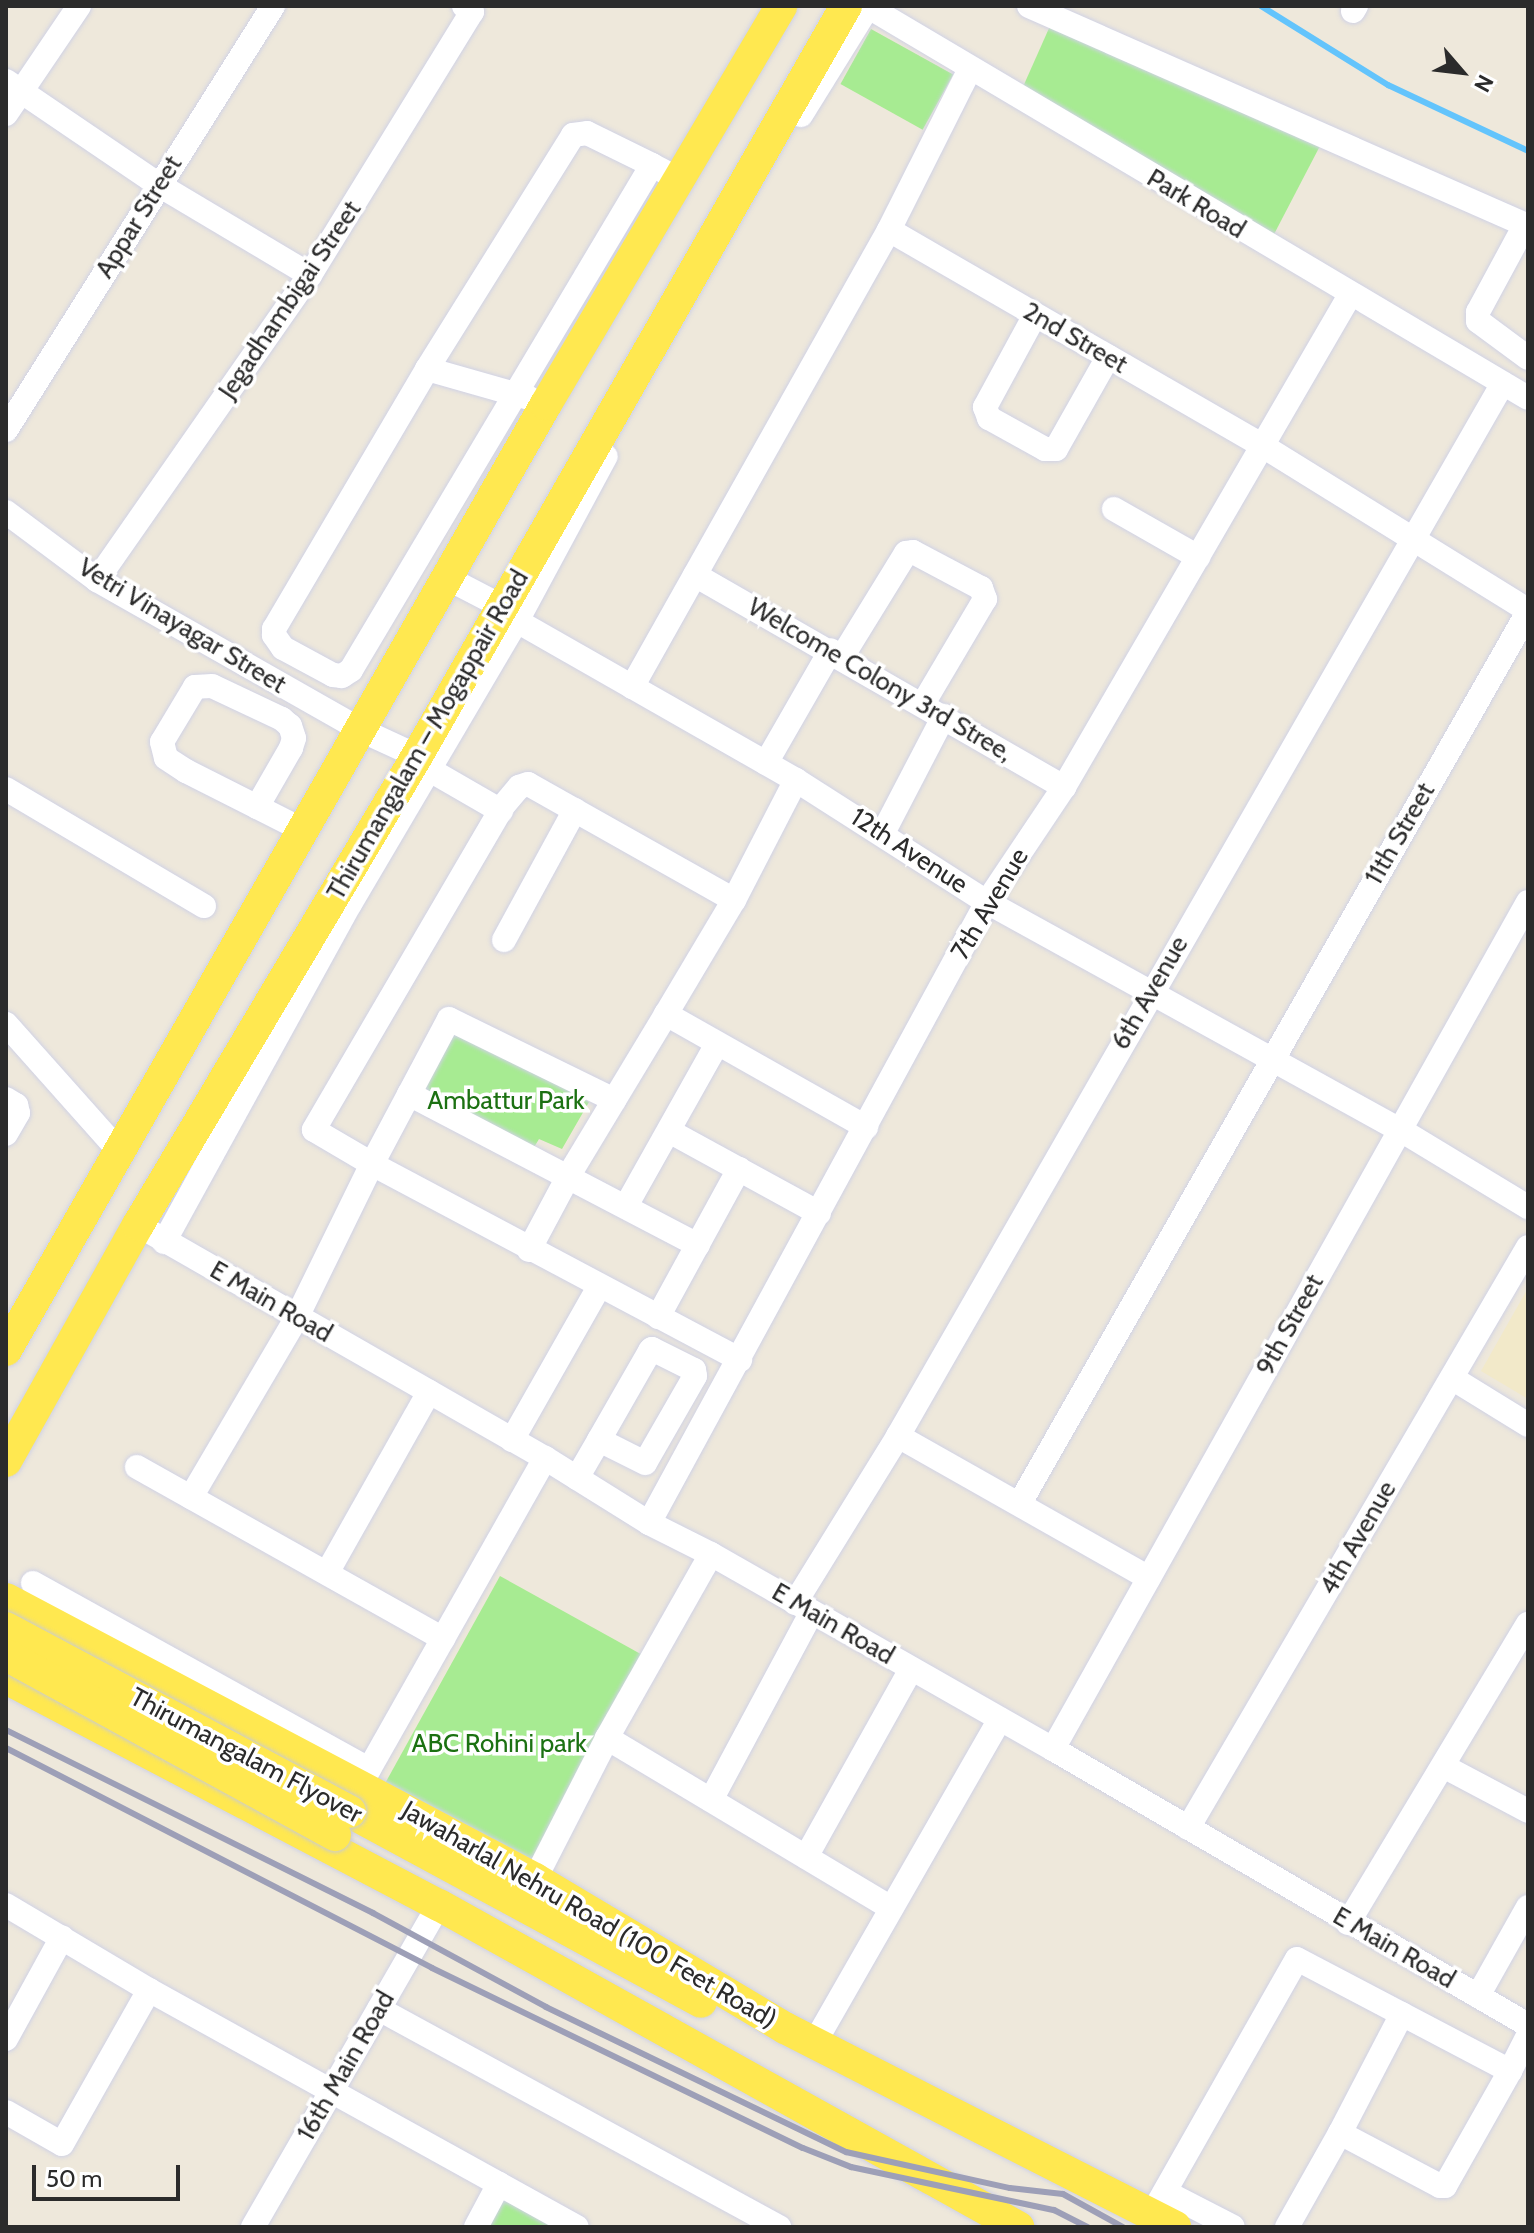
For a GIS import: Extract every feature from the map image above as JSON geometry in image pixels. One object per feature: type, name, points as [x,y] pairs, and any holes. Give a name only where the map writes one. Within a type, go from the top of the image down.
[{"type":"main road","points":[[6,1350],[363,731],[546,404],[665,172],[781,6]]},
{"type":"main road","name":"Thirumangalam – Mogappair Road","points":[[6,1461],[151,1233],[424,763],[568,510],[846,6]]},
{"type":"main road","name":"Jawaharlal Nehru Road (100 Feet Road)","points":[[20,1591],[80,1638],[354,1800],[535,1879],[785,2028],[1164,2211]]},
{"type":"main road","name":"Thirumangalam Flyover","points":[[6,1628],[354,1800],[750,2028],[785,2028]]},
{"type":"main road","points":[[45,1699],[80,1638]]},
{"type":"main road","name":"Thirumangalam Flyover","points":[[6,1655],[354,1800],[728,2048],[761,2084]]},
{"type":"main road","points":[[6,1678],[439,1905],[1018,2227]]},
{"type":"street","points":[[6,114],[14,86],[79,6]]},
{"type":"street","name":"Appar Street","points":[[6,430],[273,6]]},
{"type":"street","points":[[568,510],[756,188],[867,6]]},
{"type":"street","name":"Park Road","points":[[867,6],[1528,398]]},
{"type":"street","points":[[1029,6],[1526,226],[1478,312],[1478,321],[1528,358]]},
{"type":"street","name":"Jegadhambigai Street","points":[[97,580],[310,275],[468,9]]},
{"type":"street","points":[[632,687],[889,230],[970,69]]},
{"type":"street","points":[[14,86],[159,185],[310,275]]},
{"type":"street","points":[[587,133],[665,172],[514,394],[351,670],[342,676],[333,675],[283,648],[274,635],[274,629],[427,369],[573,135],[587,133]]},
{"type":"street","name":"2nd Street","points":[[889,230],[1263,446],[1528,611]]},
{"type":"street","name":"7th Avenue","points":[[649,1523],[987,902],[1064,787],[1350,295]]},
{"type":"street","points":[[1035,315],[985,407],[989,418],[1045,449],[1056,449],[1108,357]]},
{"type":"street","points":[[427,369],[546,404]]},
{"type":"street","name":"6th Avenue","points":[[711,1800],[804,1607],[898,1436],[1151,990],[1503,383]]},
{"type":"street","points":[[1114,509],[1198,557]]},
{"type":"street","name":"Vetri Vinayagar Street","points":[[6,512],[97,580],[247,667],[424,763],[501,811]]},
{"type":"street","points":[[766,763],[836,653],[906,553],[913,552],[981,588],[985,599],[933,710],[883,833]]},
{"type":"street","name":"Welcome Colony 3rd Stree,","points":[[695,575],[836,653],[1064,787]]},
{"type":"street","name":"12th Avenue","points":[[447,578],[796,780],[987,902],[1272,1057],[1528,1207]]},
{"type":"street","name":"11th Street","points":[[1020,1503],[1528,611]]},
{"type":"street","points":[[229,695],[247,667]]},
{"type":"street","points":[[315,704],[333,675]]},
{"type":"street","points":[[257,807],[294,738],[290,726],[282,719],[212,686],[195,687],[162,742],[166,758],[257,807],[305,831]]},
{"type":"street","points":[[529,1250],[569,1175],[734,900],[796,780]]},
{"type":"street","points":[[734,900],[528,784],[519,787],[501,811],[314,1130],[529,1250],[740,1360]]},
{"type":"street","points":[[6,789],[204,906]]},
{"type":"street","points":[[504,940],[575,810]]},
{"type":"street","name":"9th Street","points":[[1053,1749],[1528,902]]},
{"type":"street","points":[[666,1014],[866,1127]]},
{"type":"street","points":[[191,1497],[297,1317],[372,1164],[449,1019],[614,1100]]},
{"type":"street","points":[[6,1024],[120,1152]]},
{"type":"street","points":[[626,1206],[717,1044]]},
{"type":"street","points":[[409,1094],[698,1245]]},
{"type":"street","points":[[6,1099],[16,1105],[18,1113],[6,1134]]},
{"type":"street","points":[[669,1131],[819,1213]]},
{"type":"street","points":[[658,1317],[739,1169]]},
{"type":"street","name":"E Main Road","points":[[151,1233],[545,1458],[649,1523],[711,1554],[1053,1749],[1528,2025]]},
{"type":"street","name":"4th Avenue","points":[[1188,1828],[1528,1247]]},
{"type":"street","points":[[512,1440],[599,1287]]},
{"type":"street","points":[[577,1478],[599,1440],[652,1349],[694,1370],[687,1391],[645,1463],[599,1440]]},
{"type":"street","points":[[1452,1378],[1528,1425]]},
{"type":"street","points":[[687,1391],[714,1406]]},
{"type":"street","points":[[327,1573],[429,1392]]},
{"type":"street","points":[[898,1436],[1149,1578]]},
{"type":"street","points":[[20,1591],[354,1800],[545,1458]]},
{"type":"street","points":[[137,1467],[443,1639]]},
{"type":"street","points":[[535,1879],[607,1738],[711,1554]]},
{"type":"street","points":[[1348,1923],[1445,1767],[1528,1624]]},
{"type":"street","points":[[806,1857],[911,1669]]},
{"type":"street","points":[[815,2042],[1000,1719]]},
{"type":"street","points":[[607,1738],[891,1908]]},
{"type":"street","points":[[1445,1767],[1528,1811]]},
{"type":"street","points":[[6,1905],[149,1990],[577,2227]]},
{"type":"street","name":"16th Main Road","points":[[253,2227],[439,1905]]},
{"type":"street","points":[[1478,1996],[1528,1907]]},
{"type":"street","points":[[6,2039],[62,1937]]},
{"type":"street","points":[[1233,2227],[1164,2211],[1297,1959],[1510,2071]]},
{"type":"street","points":[[6,2112],[62,2144],[149,1990]]},
{"type":"street","points":[[379,2009],[779,2227]]},
{"type":"street","points":[[1287,2227],[1402,2014]]},
{"type":"street","points":[[1340,2133],[1445,2186],[1528,2036]]},
{"type":"street","points":[[476,2227],[499,2184]]},
{"type":"shaded area","points":[[1528,1288],[1528,1399],[1481,1371]]},
{"type":"green space","points":[[1050,26],[1321,144],[1271,240],[1022,89]]},
{"type":"green space","points":[[871,29],[953,75],[923,130],[840,84]]},
{"type":"green space","name":"Ambattur Park","points":[[455,1027],[589,1102],[562,1149],[539,1139],[527,1159],[417,1097]]},
{"type":"green space","name":"ABC Rohini park","points":[[500,1576],[644,1656],[527,1868],[383,1788]]},
{"type":"green space","points":[[499,2184],[577,2227],[476,2227]]},
{"type":"waterway","points":[[1261,6],[1388,85],[1528,151]]},
{"type":"railway","points":[[6,1730],[373,1913],[546,2007],[846,2152],[1010,2188],[1063,2194],[1123,2227]]},
{"type":"railway","points":[[6,1748],[432,1968],[803,2148],[851,2167],[1054,2210],[1088,2227]]}]
